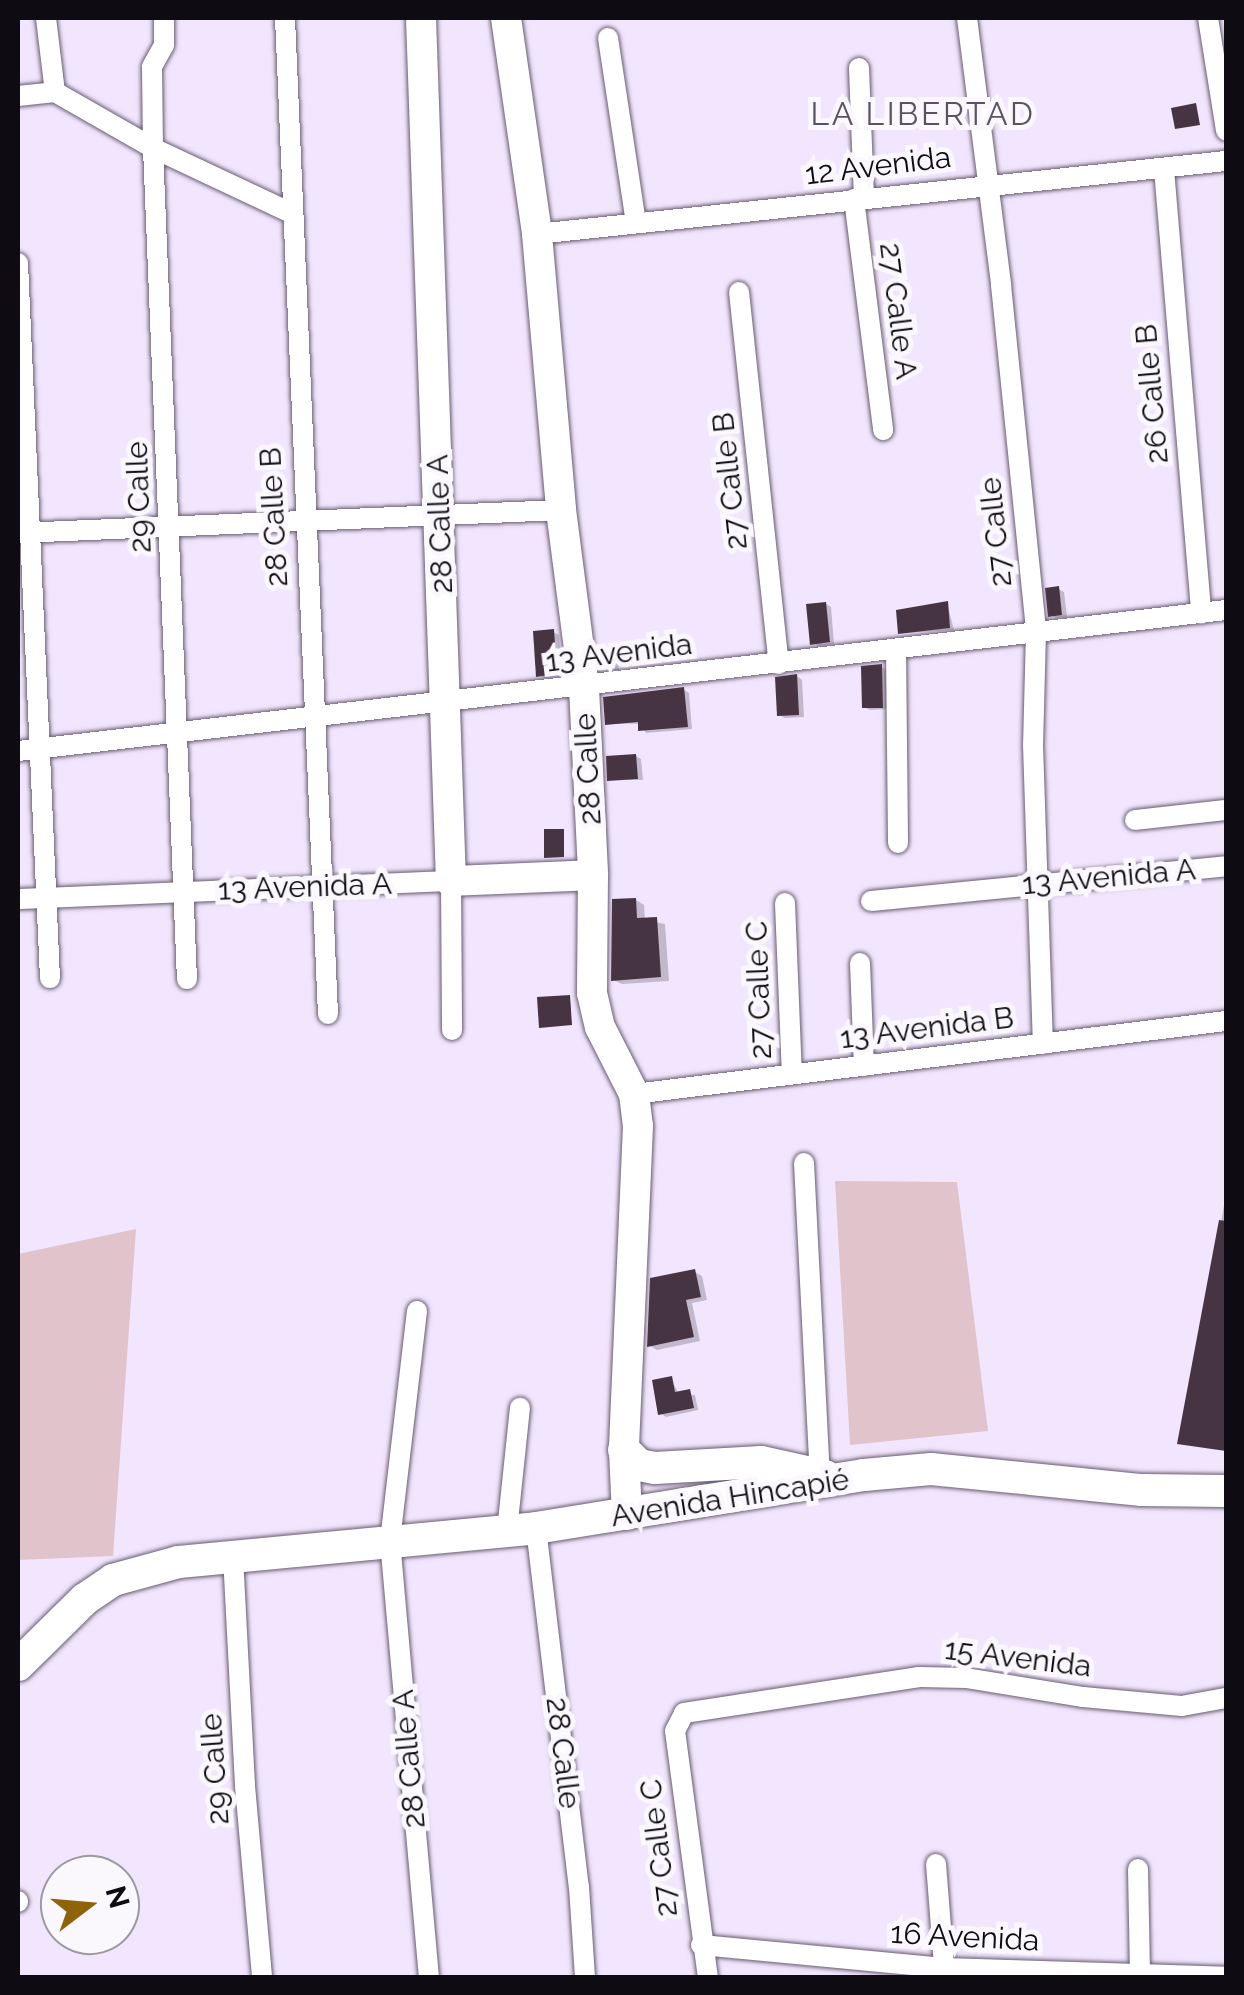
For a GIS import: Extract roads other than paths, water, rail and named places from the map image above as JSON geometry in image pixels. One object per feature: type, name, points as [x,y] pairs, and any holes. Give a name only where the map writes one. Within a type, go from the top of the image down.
[{"type":"main road","name":"28 Calle A","points":[[422,18],[451,881]]},
{"type":"main road","name":"28 Calle","points":[[506,18],[536,234],[562,510],[584,688],[595,1014],[634,1094],[638,1126],[624,1450],[627,1515]]},
{"type":"main road","name":"13 Avenida A","points":[[451,881],[593,875]]},
{"type":"main road","points":[[624,1450],[639,1465],[655,1468],[761,1462],[820,1476],[860,1476]]},
{"type":"main road","name":"Avenida Hincapié","points":[[18,1665],[85,1599],[113,1580],[146,1567],[522,1530],[860,1476],[931,1469],[1142,1490],[1226,1491]]},
{"type":"street","points":[[46,18],[55,92]]},
{"type":"street","name":"29 Calle","points":[[164,18],[164,45],[152,66],[153,148],[188,978]]},
{"type":"street","name":"28 Calle B","points":[[284,18],[303,521],[328,1014]]},
{"type":"street","name":"27 Calle","points":[[966,18],[988,183],[1036,632],[1033,745],[1043,1044]]},
{"type":"street","points":[[1208,18],[1226,131]]},
{"type":"street","points":[[608,38],[636,223]]},
{"type":"street","name":"27 Calle A","points":[[859,68],[859,199],[883,430]]},
{"type":"street","points":[[18,96],[55,92],[153,148],[291,213]]},
{"type":"street","name":"12 Avenida","points":[[536,234],[988,183],[1164,170],[1226,161]]},
{"type":"street","name":"26 Calle B","points":[[1164,170],[1201,614]]},
{"type":"street","points":[[18,263],[24,533],[40,749],[50,978]]},
{"type":"street","name":"27 Calle B","points":[[739,292],[779,664]]},
{"type":"street","points":[[24,533],[562,510]]},
{"type":"street","name":"13 Avenida","points":[[18,752],[1226,610]]},
{"type":"street","points":[[896,649],[898,844]]},
{"type":"street","name":"13 Avenida A","points":[[1136,820],[1226,810]]},
{"type":"street","name":"13 Avenida A","points":[[871,901],[1226,866]]},
{"type":"street","name":"13 Avenida A","points":[[18,899],[451,881]]},
{"type":"street","name":"28 Calle A","points":[[451,881],[452,1030]]},
{"type":"street","name":"27 Calle C","points":[[785,903],[792,1074]]},
{"type":"street","points":[[860,963],[864,1066]]},
{"type":"street","name":"13 Avenida B","points":[[634,1094],[1226,1021]]},
{"type":"street","points":[[804,1163],[820,1476]]},
{"type":"street","name":"28 Calle A","points":[[417,1310],[390,1542],[429,1978]]},
{"type":"street","name":"28 Calle","points":[[520,1408],[522,1530],[579,1887],[585,1978]]},
{"type":"street","name":"29 Calle","points":[[233,1556],[245,1786],[262,1978]]},
{"type":"street","name":"15 Avenida","points":[[684,1714],[919,1677],[966,1678],[1083,1697],[1182,1706],[1226,1698]]},
{"type":"street","name":"27 Calle C","points":[[684,1714],[675,1730],[708,1978]]},
{"type":"street","points":[[936,1864],[944,1973]]},
{"type":"street","points":[[1138,1869],[1140,1976]]},
{"type":"street","name":"16 Avenida","points":[[702,1945],[944,1973],[1226,1976]]},
{"type":"district","name":"LA LIBERTAD","points":[[923,114]]}]
